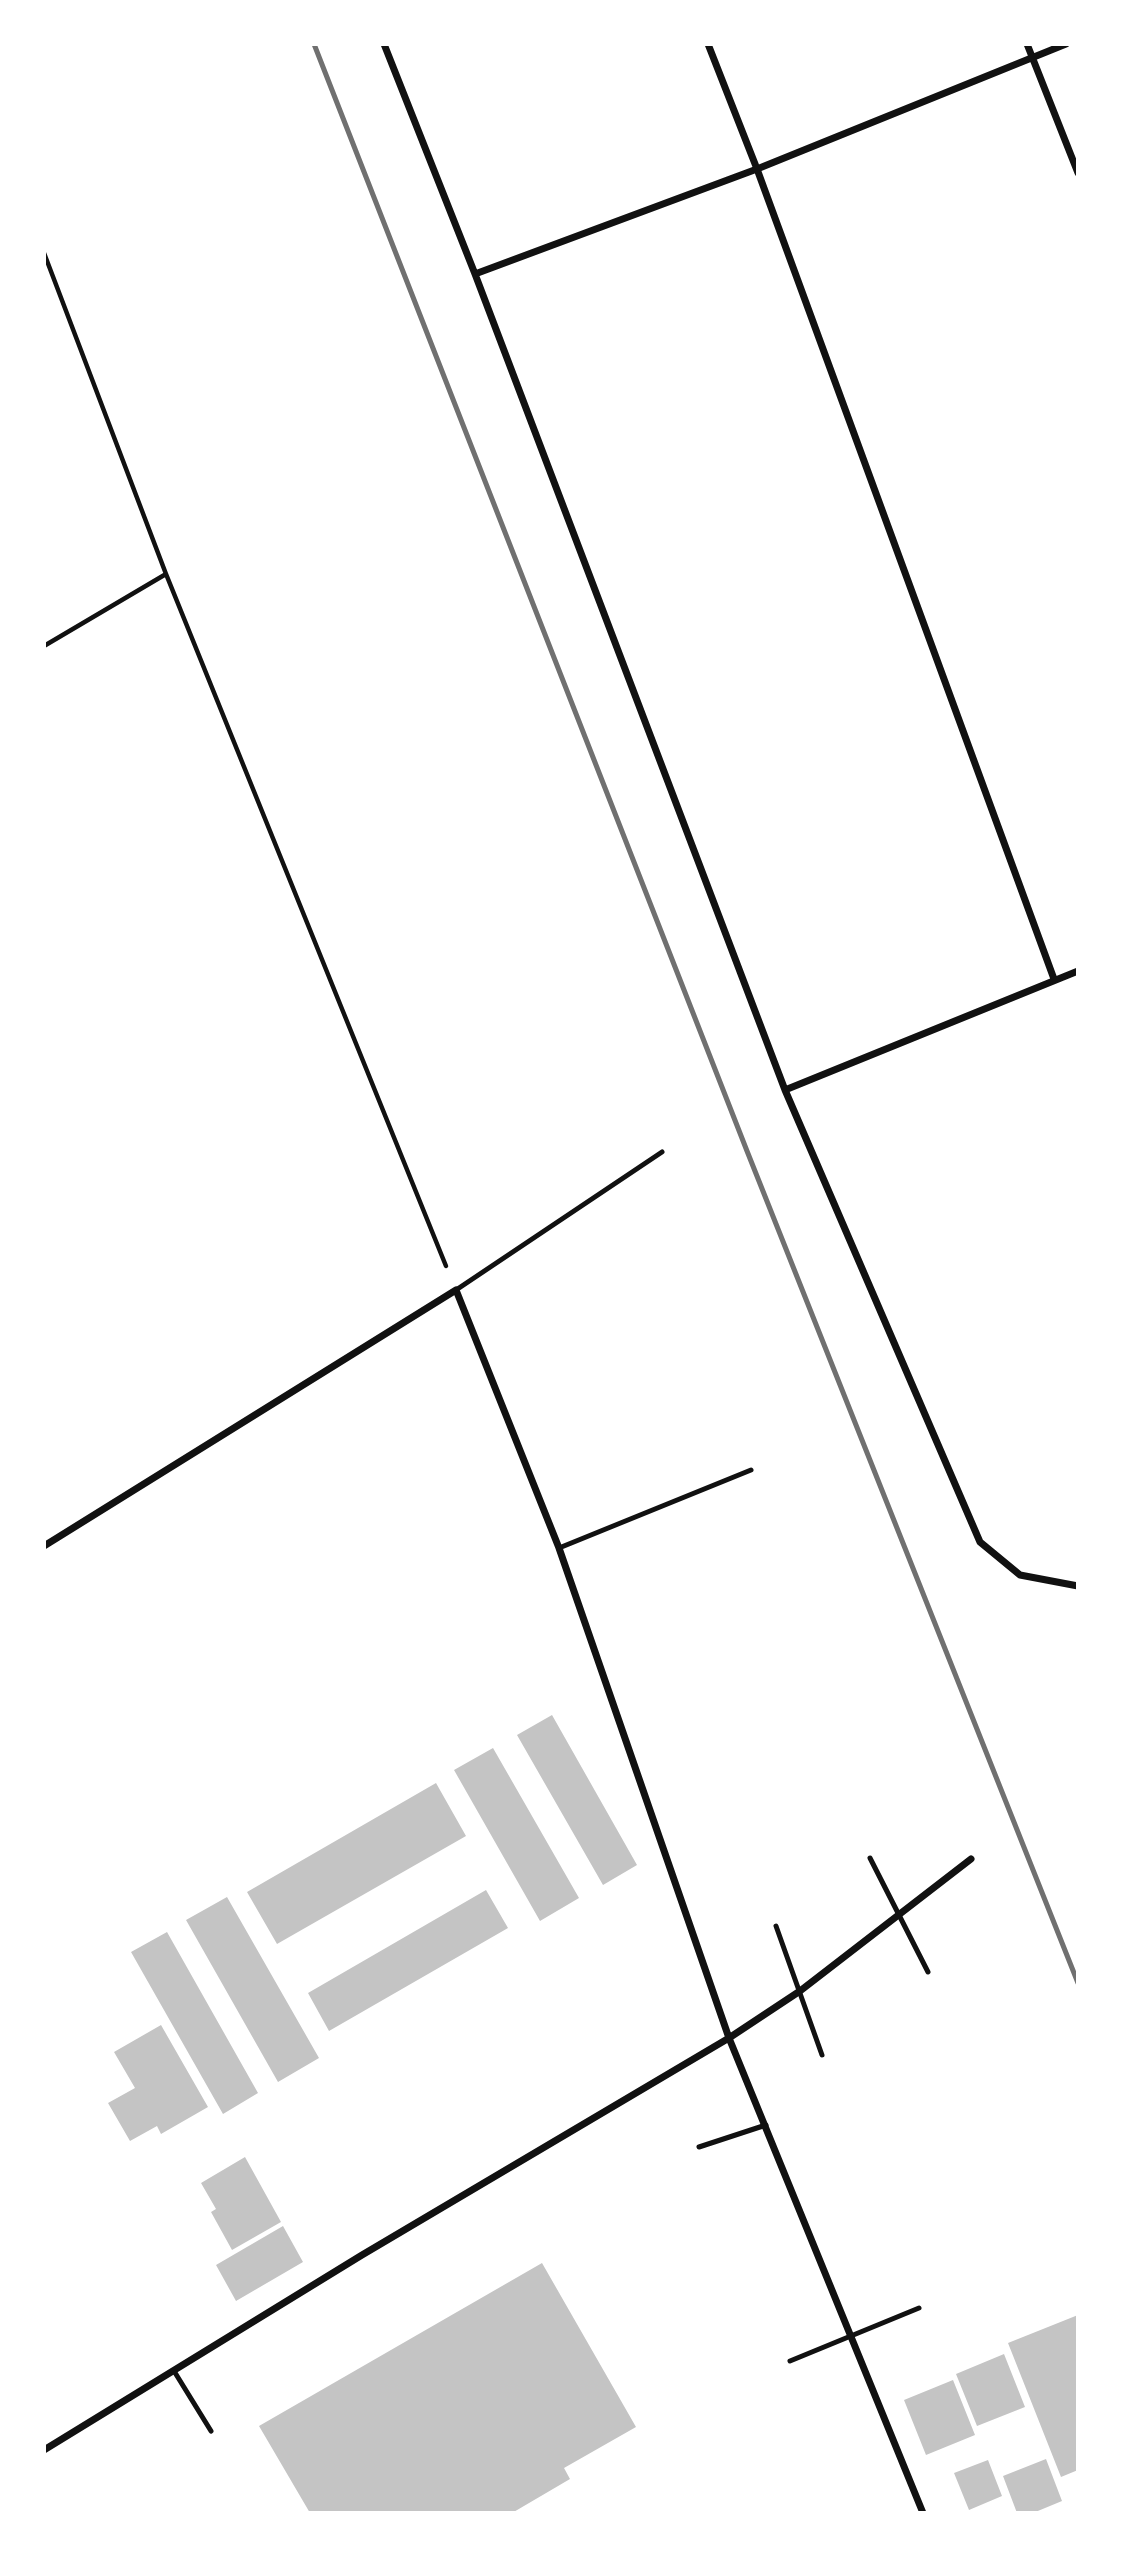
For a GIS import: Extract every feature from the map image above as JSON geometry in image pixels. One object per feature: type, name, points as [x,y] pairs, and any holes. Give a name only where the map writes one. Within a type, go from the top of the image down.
[{"type":"street","points":[[384,44],[475,274],[785,1090],[980,1542],[1020,1575],[1078,1586]]},
{"type":"street","points":[[708,44],[757,169],[1054,979]]},
{"type":"street","points":[[1027,44],[1078,173]]},
{"type":"street","points":[[475,274],[757,169],[1066,44]]},
{"type":"street","points":[[785,1090],[1078,971]]},
{"type":"street","points":[[44,1546],[456,1290],[559,1548],[729,2038],[923,2513]]},
{"type":"street","points":[[44,2450],[362,2255],[729,2038],[800,1991],[971,1859]]},
{"type":"lane","points":[[456,1290],[662,1152]]},
{"type":"lane","points":[[559,1548],[751,1470]]},
{"type":"lane","points":[[870,1858],[928,1972]]},
{"type":"lane","points":[[776,1926],[822,2055]]},
{"type":"lane","points":[[699,2147],[766,2125]]},
{"type":"lane","points":[[790,2361],[919,2308]]},
{"type":"lane","points":[[174,2371],[211,2431]]},
{"type":"path","points":[[44,253],[166,574],[456,1290]]},
{"type":"path","points":[[44,646],[166,574]]},
{"type":"building","points":[[552,1715],[637,1865],[603,1885],[517,1735]]},
{"type":"building","points":[[493,1748],[579,1898],[540,1921],[454,1770]]},
{"type":"building","points":[[436,1783],[466,1836],[277,1944],[247,1892]]},
{"type":"building","points":[[486,1890],[508,1928],[329,2031],[308,1993]]},
{"type":"building","points":[[227,1897],[319,2058],[278,2082],[186,1920]]},
{"type":"building","points":[[167,1932],[258,2093],[223,2114],[131,1952]]},
{"type":"building","points":[[161,2025],[208,2107],[161,2134],[157,2126],[130,2141],[108,2103],[135,2088],[114,2052]]},
{"type":"building","points":[[245,2157],[281,2222],[232,2250],[211,2212],[216,2209],[201,2183]]},
{"type":"building","points":[[283,2226],[303,2262],[236,2301],[216,2265]]},
{"type":"building","points":[[542,2263],[636,2427],[564,2468],[570,2479],[512,2513],[310,2513],[259,2426]]},
{"type":"building","points":[[1078,2315],[1078,2470],[1061,2477],[1008,2343]]},
{"type":"building","points":[[1004,2354],[1025,2407],[977,2426],[956,2374]]},
{"type":"building","points":[[953,2380],[975,2435],[926,2455],[904,2400]]},
{"type":"building","points":[[1046,2459],[1062,2501],[1033,2513],[1017,2513],[1003,2476]]},
{"type":"building","points":[[988,2460],[1002,2496],[969,2510],[954,2473]]},
{"type":"railway","points":[[314,44],[747,1151],[1078,1983]]}]
